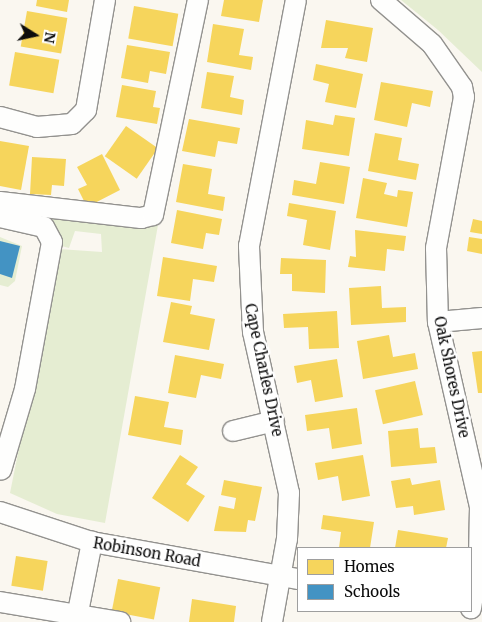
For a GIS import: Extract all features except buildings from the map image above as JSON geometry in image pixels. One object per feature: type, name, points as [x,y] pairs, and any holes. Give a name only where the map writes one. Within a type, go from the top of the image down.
[{"type":"street","points":[[0,117],[37,127],[72,124],[86,110],[105,0]]},
{"type":"street","points":[[0,202],[140,218],[153,215],[198,0]]},
{"type":"street","name":"Cape Charles Drive","points":[[272,622],[290,578],[289,493],[253,332],[249,246],[296,0]]},
{"type":"street","name":"Oak Shores Drive","points":[[381,0],[432,44],[462,87],[463,108],[436,248],[438,322],[481,507],[479,558],[472,603]]},
{"type":"street","points":[[0,217],[44,227],[52,242],[25,389],[0,472]]},
{"type":"street","points":[[438,322],[482,318]]},
{"type":"street","points":[[233,431],[274,421]]},
{"type":"street","name":"Robinson Road","points":[[0,512],[92,542],[290,578]]},
{"type":"street","points":[[77,618],[92,542]]},
{"type":"street","points":[[0,602],[77,618],[120,622]]},
{"type":"green space","points":[[401,0],[482,0],[482,72],[438,30]]},
{"type":"green space","points":[[30,212],[158,225],[105,523],[57,514],[10,493],[59,249],[102,252],[101,234],[75,231],[69,248],[58,245]]},
{"type":"green space","points":[[0,237],[22,246],[15,281],[8,287],[0,285]]}]
